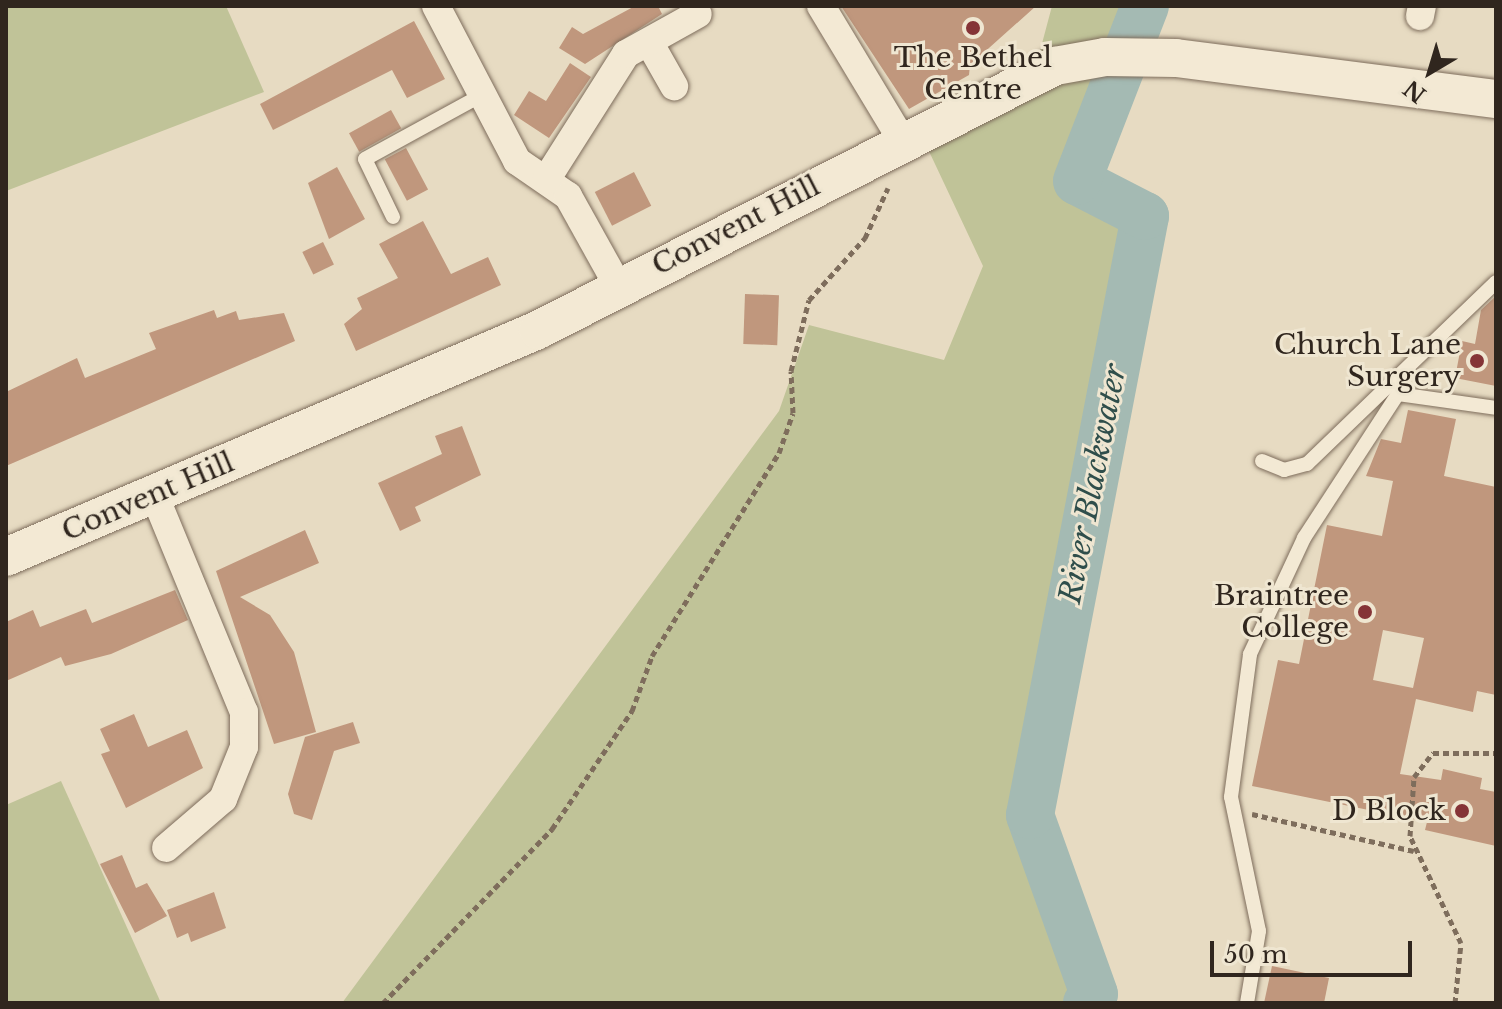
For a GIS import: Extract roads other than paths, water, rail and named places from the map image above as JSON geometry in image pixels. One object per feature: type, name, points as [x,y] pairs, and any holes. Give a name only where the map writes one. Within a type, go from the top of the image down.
[{"type":"main road","name":"Convent Hill","points":[[6,557],[538,330],[618,286],[899,159],[1055,66],[1105,57],[1176,58],[1496,99]]},
{"type":"street","points":[[436,6],[517,161],[568,196],[618,286]]},
{"type":"street","points":[[821,6],[899,159]]},
{"type":"street","points":[[546,180],[626,54],[698,14]]},
{"type":"street","points":[[649,42],[674,86]]},
{"type":"street","points":[[154,494],[244,712],[244,747],[223,799],[166,848]]},
{"type":"lane","points":[[393,217],[365,159],[482,95]]},
{"type":"lane","points":[[1262,461],[1284,470],[1307,464],[1496,282]]},
{"type":"lane","points":[[1247,1003],[1259,931],[1233,809],[1250,654],[1304,538],[1385,408],[1398,394],[1418,392],[1496,408]]},
{"type":"waterway","name":"River Blackwater","points":[[1087,1003],[1094,994],[1030,815],[1145,216],[1077,181],[1145,6]]},
{"type":"place","name":"The Bethel Centre","points":[[973,28]]},
{"type":"place","name":"Church Lane Surgery","points":[[1477,361]]},
{"type":"place","name":"Braintree College","points":[[1365,612]]},
{"type":"place","name":"D Block","points":[[1462,811]]}]
